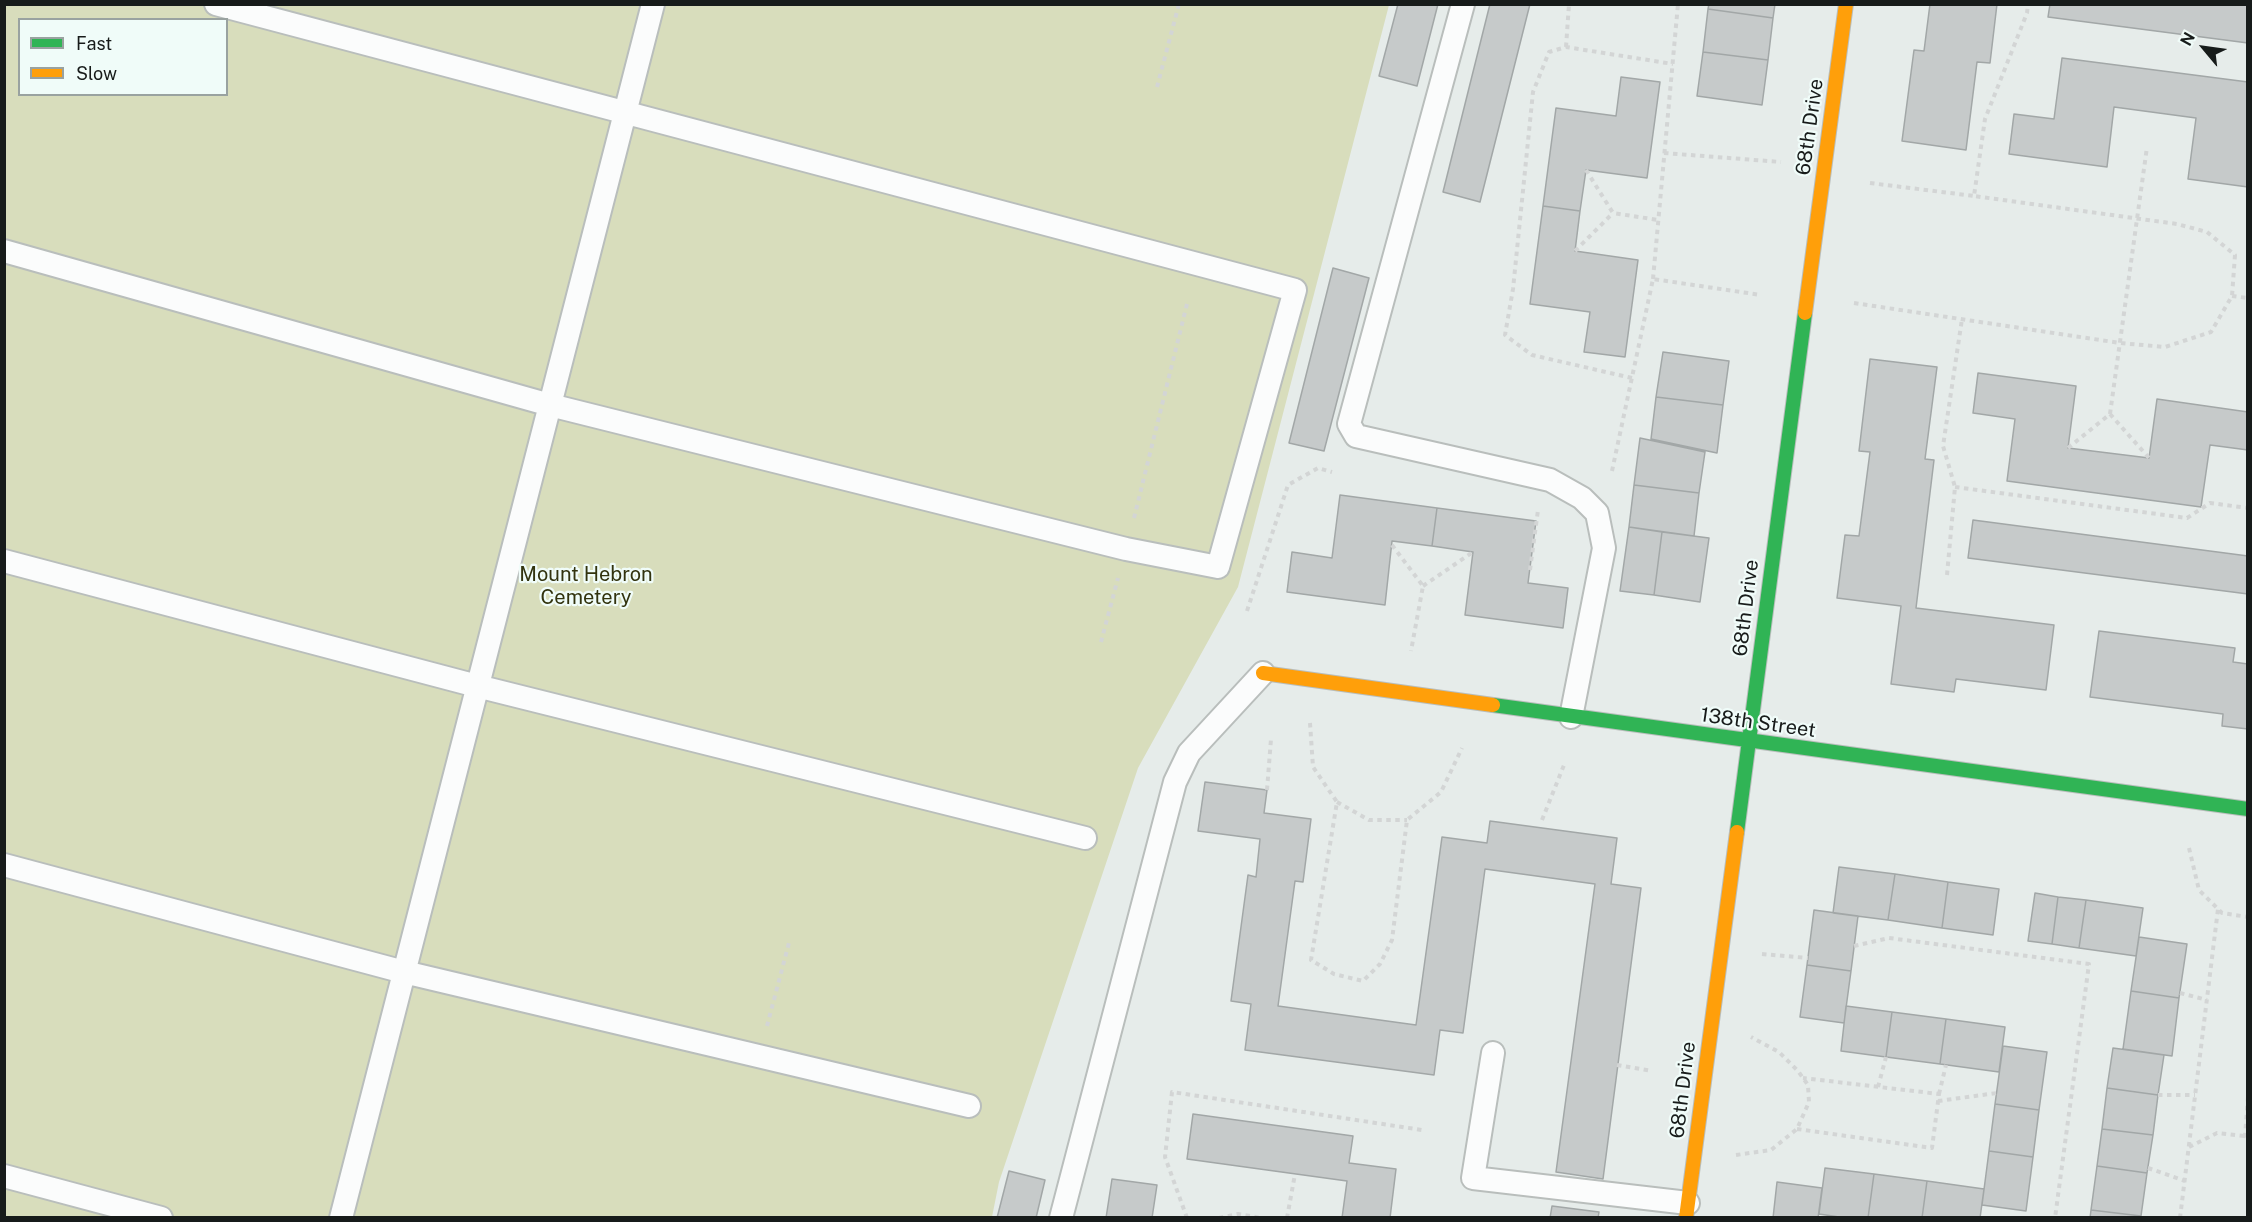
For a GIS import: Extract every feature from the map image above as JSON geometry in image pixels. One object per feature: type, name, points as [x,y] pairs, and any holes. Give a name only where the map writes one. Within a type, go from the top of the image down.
[{"type":"street","name":"68th Drive","points":[[1687,1210],[1846,4]]},
{"type":"street","name":"138th Street","points":[[1263,674],[2247,809]]},
{"type":"lane","points":[[4,251],[550,405],[1126,549],[1218,567],[1295,290],[216,4]]},
{"type":"lane","points":[[341,1218],[653,4]]},
{"type":"lane","points":[[1463,4],[1349,424],[1356,436],[1550,480],[1582,498],[1597,513],[1604,548],[1571,717]]},
{"type":"lane","points":[[4,561],[477,687],[1085,838]]},
{"type":"lane","points":[[1061,1218],[1175,782],[1189,753],[1263,674]]},
{"type":"lane","points":[[4,865],[404,972],[969,1106]]},
{"type":"lane","points":[[1493,1053],[1473,1178],[1687,1210]]},
{"type":"lane","points":[[4,1176],[161,1218]]},
{"type":"path","points":[[1156,87],[1179,4]]},
{"type":"path","points":[[1566,47],[1569,4]]},
{"type":"path","points":[[1612,471],[1653,279],[1678,4]]},
{"type":"path","points":[[1974,196],[1985,119],[2027,13],[2028,4]]},
{"type":"path","points":[[1632,378],[1532,355],[1505,335],[1513,289],[1533,92],[1549,52],[1566,47],[1673,64]]},
{"type":"path","points":[[2068,448],[2110,414],[2147,147]]},
{"type":"path","points":[[1664,153],[1781,162]]},
{"type":"path","points":[[1586,170],[1613,213],[1658,220]]},
{"type":"path","points":[[1854,303],[2120,343],[2165,347],[2211,332],[2232,296],[2235,255],[2207,232],[2137,217],[1870,183]]},
{"type":"path","points":[[1575,251],[1613,213]]},
{"type":"path","points":[[1653,279],[1761,295]]},
{"type":"path","points":[[2232,296],[2247,297]]},
{"type":"path","points":[[1101,642],[1187,303]]},
{"type":"path","points":[[1947,575],[1955,487],[1943,446],[1962,319]]},
{"type":"path","points":[[2110,414],[2149,458]]},
{"type":"path","points":[[1246,611],[1288,485],[1318,468],[1332,472]]},
{"type":"path","points":[[1955,487],[2187,518],[2210,503],[2247,508]]},
{"type":"path","points":[[1530,570],[1539,504]]},
{"type":"path","points":[[1392,545],[1423,586]]},
{"type":"path","points":[[1412,651],[1423,586],[1473,552]]},
{"type":"path","points":[[1310,723],[1313,767],[1336,802],[1369,820],[1407,820],[1441,792],[1462,748]]},
{"type":"path","points":[[1267,790],[1271,739]]},
{"type":"path","points":[[1542,820],[1564,765]]},
{"type":"path","points":[[1336,802],[1311,960],[1334,974],[1363,981],[1380,964],[1392,940],[1407,820]]},
{"type":"path","points":[[2189,848],[2199,890],[2222,913],[2247,917]]},
{"type":"path","points":[[2180,1218],[2218,909]]},
{"type":"path","points":[[1854,946],[1889,938],[2089,964],[2055,1218]]},
{"type":"path","points":[[760,1056],[790,939]]},
{"type":"path","points":[[1762,954],[1808,958]]},
{"type":"path","points":[[2180,993],[2207,1000]]},
{"type":"path","points":[[1736,1155],[1771,1150],[1797,1129],[1809,1102],[1808,1085],[1803,1078],[1779,1052],[1751,1037]]},
{"type":"path","points":[[1878,1087],[1886,1057]]},
{"type":"path","points":[[1617,1065],[1652,1071]]},
{"type":"path","points":[[1797,1129],[1932,1148],[1939,1094],[1946,1065]]},
{"type":"path","points":[[1803,1078],[1939,1094]]},
{"type":"path","points":[[1187,1218],[1165,1157],[1172,1092],[1422,1130]]},
{"type":"path","points":[[1938,1101],[1997,1093]]},
{"type":"path","points":[[2158,1095],[2195,1095]]},
{"type":"path","points":[[2189,1147],[2217,1133],[2246,1137],[2247,1097]]},
{"type":"path","points":[[2148,1168],[2185,1180]]},
{"type":"path","points":[[1287,1218],[1295,1174]]},
{"type":"path","points":[[1219,1218],[1238,1214],[1261,1218]]},
{"type":"green space","name":"Mount Hebron Cemetery","points":[[5,5],[1389,5],[1238,587],[1138,768],[999,1182],[992,1217],[5,1218]]},
{"type":"building","points":[[1398,4],[1438,4],[1417,86],[1379,76]]},
{"type":"building","points":[[1490,4],[1530,4],[1480,202],[1443,192]]},
{"type":"building","points":[[1709,4],[1775,4],[1773,18],[1708,9]]},
{"type":"building","points":[[1930,4],[1997,4],[1990,63],[1977,62],[1966,150],[1902,141],[1914,50],[1924,51]]},
{"type":"building","points":[[2050,4],[2248,5],[2248,43],[2048,17]]},
{"type":"building","points":[[1708,9],[1773,18],[1768,60],[1703,52]]},
{"type":"building","points":[[1703,52],[1768,60],[1762,105],[1697,96]]},
{"type":"building","points":[[2062,58],[2248,82],[2248,187],[2188,179],[2196,118],[2114,107],[2107,167],[2009,154],[2014,114],[2054,119]]},
{"type":"building","points":[[1621,77],[1660,82],[1647,178],[1586,170],[1580,211],[1543,206],[1556,108],[1616,116]]},
{"type":"building","points":[[1543,206],[1580,211],[1575,251],[1638,260],[1625,357],[1584,352],[1590,312],[1530,304]]},
{"type":"building","points":[[1333,268],[1369,278],[1324,451],[1289,443]]},
{"type":"building","points":[[1663,352],[1729,361],[1723,405],[1656,397]]},
{"type":"building","points":[[1870,359],[1937,367],[1925,459],[1934,460],[1916,608],[2054,625],[2046,690],[1956,679],[1954,692],[1891,684],[1901,606],[1837,598],[1845,535],[1859,536],[1870,452],[1859,451]]},
{"type":"building","points":[[1978,373],[2076,386],[2068,448],[2149,458],[2157,399],[2248,412],[2248,450],[2210,445],[2201,507],[2007,481],[2015,419],[1973,413]]},
{"type":"building","points":[[1656,397],[1723,405],[1717,453],[1651,439]]},
{"type":"building","points":[[1640,438],[1705,452],[1699,493],[1634,485]]},
{"type":"building","points":[[1634,485],[1699,493],[1694,536],[1629,527]]},
{"type":"building","points":[[1340,495],[1437,508],[1432,546],[1392,541],[1385,605],[1287,592],[1292,552],[1332,558]]},
{"type":"building","points":[[1437,508],[1536,521],[1528,583],[1568,588],[1563,628],[1465,615],[1473,552],[1432,546]]},
{"type":"building","points":[[1973,520],[2248,556],[2248,594],[1968,558]]},
{"type":"building","points":[[1629,527],[1662,532],[1654,595],[1620,591]]},
{"type":"building","points":[[1662,532],[1709,538],[1700,602],[1654,595]]},
{"type":"building","points":[[2099,631],[2235,648],[2233,662],[2248,664],[2248,729],[2222,726],[2223,714],[2090,697]]},
{"type":"building","points":[[1205,782],[1267,790],[1264,813],[1311,819],[1303,882],[1295,881],[1278,1006],[1416,1025],[1442,837],[1487,843],[1490,821],[1617,838],[1611,884],[1641,888],[1603,1179],[1556,1172],[1595,884],[1485,869],[1463,1033],[1440,1030],[1434,1075],[1245,1050],[1251,1004],[1231,1001],[1248,875],[1256,877],[1260,839],[1198,831]]},
{"type":"building","points":[[1839,867],[1895,874],[1888,920],[1833,913]]},
{"type":"building","points":[[1895,874],[1948,882],[1942,928],[1888,920]]},
{"type":"building","points":[[1948,882],[1999,889],[1993,935],[1942,928]]},
{"type":"building","points":[[2035,893],[2058,897],[2052,944],[2028,941]]},
{"type":"building","points":[[2058,897],[2086,900],[2079,948],[2052,944]]},
{"type":"building","points":[[2086,900],[2143,908],[2136,956],[2079,948]]},
{"type":"building","points":[[1814,910],[1858,916],[1851,971],[1807,965]]},
{"type":"building","points":[[2139,937],[2187,944],[2179,998],[2131,991]]},
{"type":"building","points":[[1807,965],[1851,971],[1844,1023],[1800,1017]]},
{"type":"building","points":[[2131,991],[2179,998],[2172,1056],[2123,1049]]},
{"type":"building","points":[[1846,1006],[1892,1012],[1886,1057],[1841,1051]]},
{"type":"building","points":[[1892,1012],[1946,1019],[1940,1064],[1886,1057]]},
{"type":"building","points":[[1946,1019],[2005,1027],[1999,1072],[1940,1064]]},
{"type":"building","points":[[2003,1046],[2047,1052],[2039,1110],[1995,1104]]},
{"type":"building","points":[[2113,1048],[2164,1055],[2158,1095],[2107,1088]]},
{"type":"building","points":[[2107,1088],[2158,1095],[2153,1135],[2102,1129]]},
{"type":"building","points":[[1995,1104],[2039,1110],[2033,1157],[1989,1151]]},
{"type":"building","points":[[1193,1114],[1353,1136],[1349,1163],[1396,1169],[1390,1218],[1342,1218],[1347,1181],[1187,1159]]},
{"type":"building","points":[[2102,1129],[2153,1135],[2147,1173],[2097,1166]]},
{"type":"building","points":[[1989,1151],[2033,1157],[2026,1211],[1982,1205]]},
{"type":"building","points":[[2097,1166],[2147,1173],[2141,1216],[2091,1210]]},
{"type":"building","points":[[1825,1168],[1874,1174],[1868,1218],[1819,1214]]},
{"type":"building","points":[[1009,1171],[1045,1180],[1036,1218],[997,1218]]},
{"type":"building","points":[[1874,1174],[1927,1181],[1922,1218],[1868,1218]]},
{"type":"building","points":[[1112,1179],[1157,1185],[1152,1218],[1106,1218]]},
{"type":"building","points":[[1927,1181],[1984,1189],[1980,1218],[1922,1218]]},
{"type":"building","points":[[1777,1182],[1822,1188],[1818,1218],[1773,1218]]},
{"type":"building","points":[[1552,1206],[1599,1212],[1598,1218],[1550,1218]]},
{"type":"building","points":[[2091,1210],[2141,1216],[2141,1218],[2090,1218]]},
{"type":"traffic: fast","points":[[1737,832],[1805,313]]},
{"type":"traffic: fast","points":[[1493,705],[2248,809]]},
{"type":"traffic: slow","points":[[1805,313],[1846,4]]},
{"type":"traffic: slow","points":[[1263,673],[1493,705]]},
{"type":"traffic: slow","points":[[1686,1218],[1737,832]]}]
